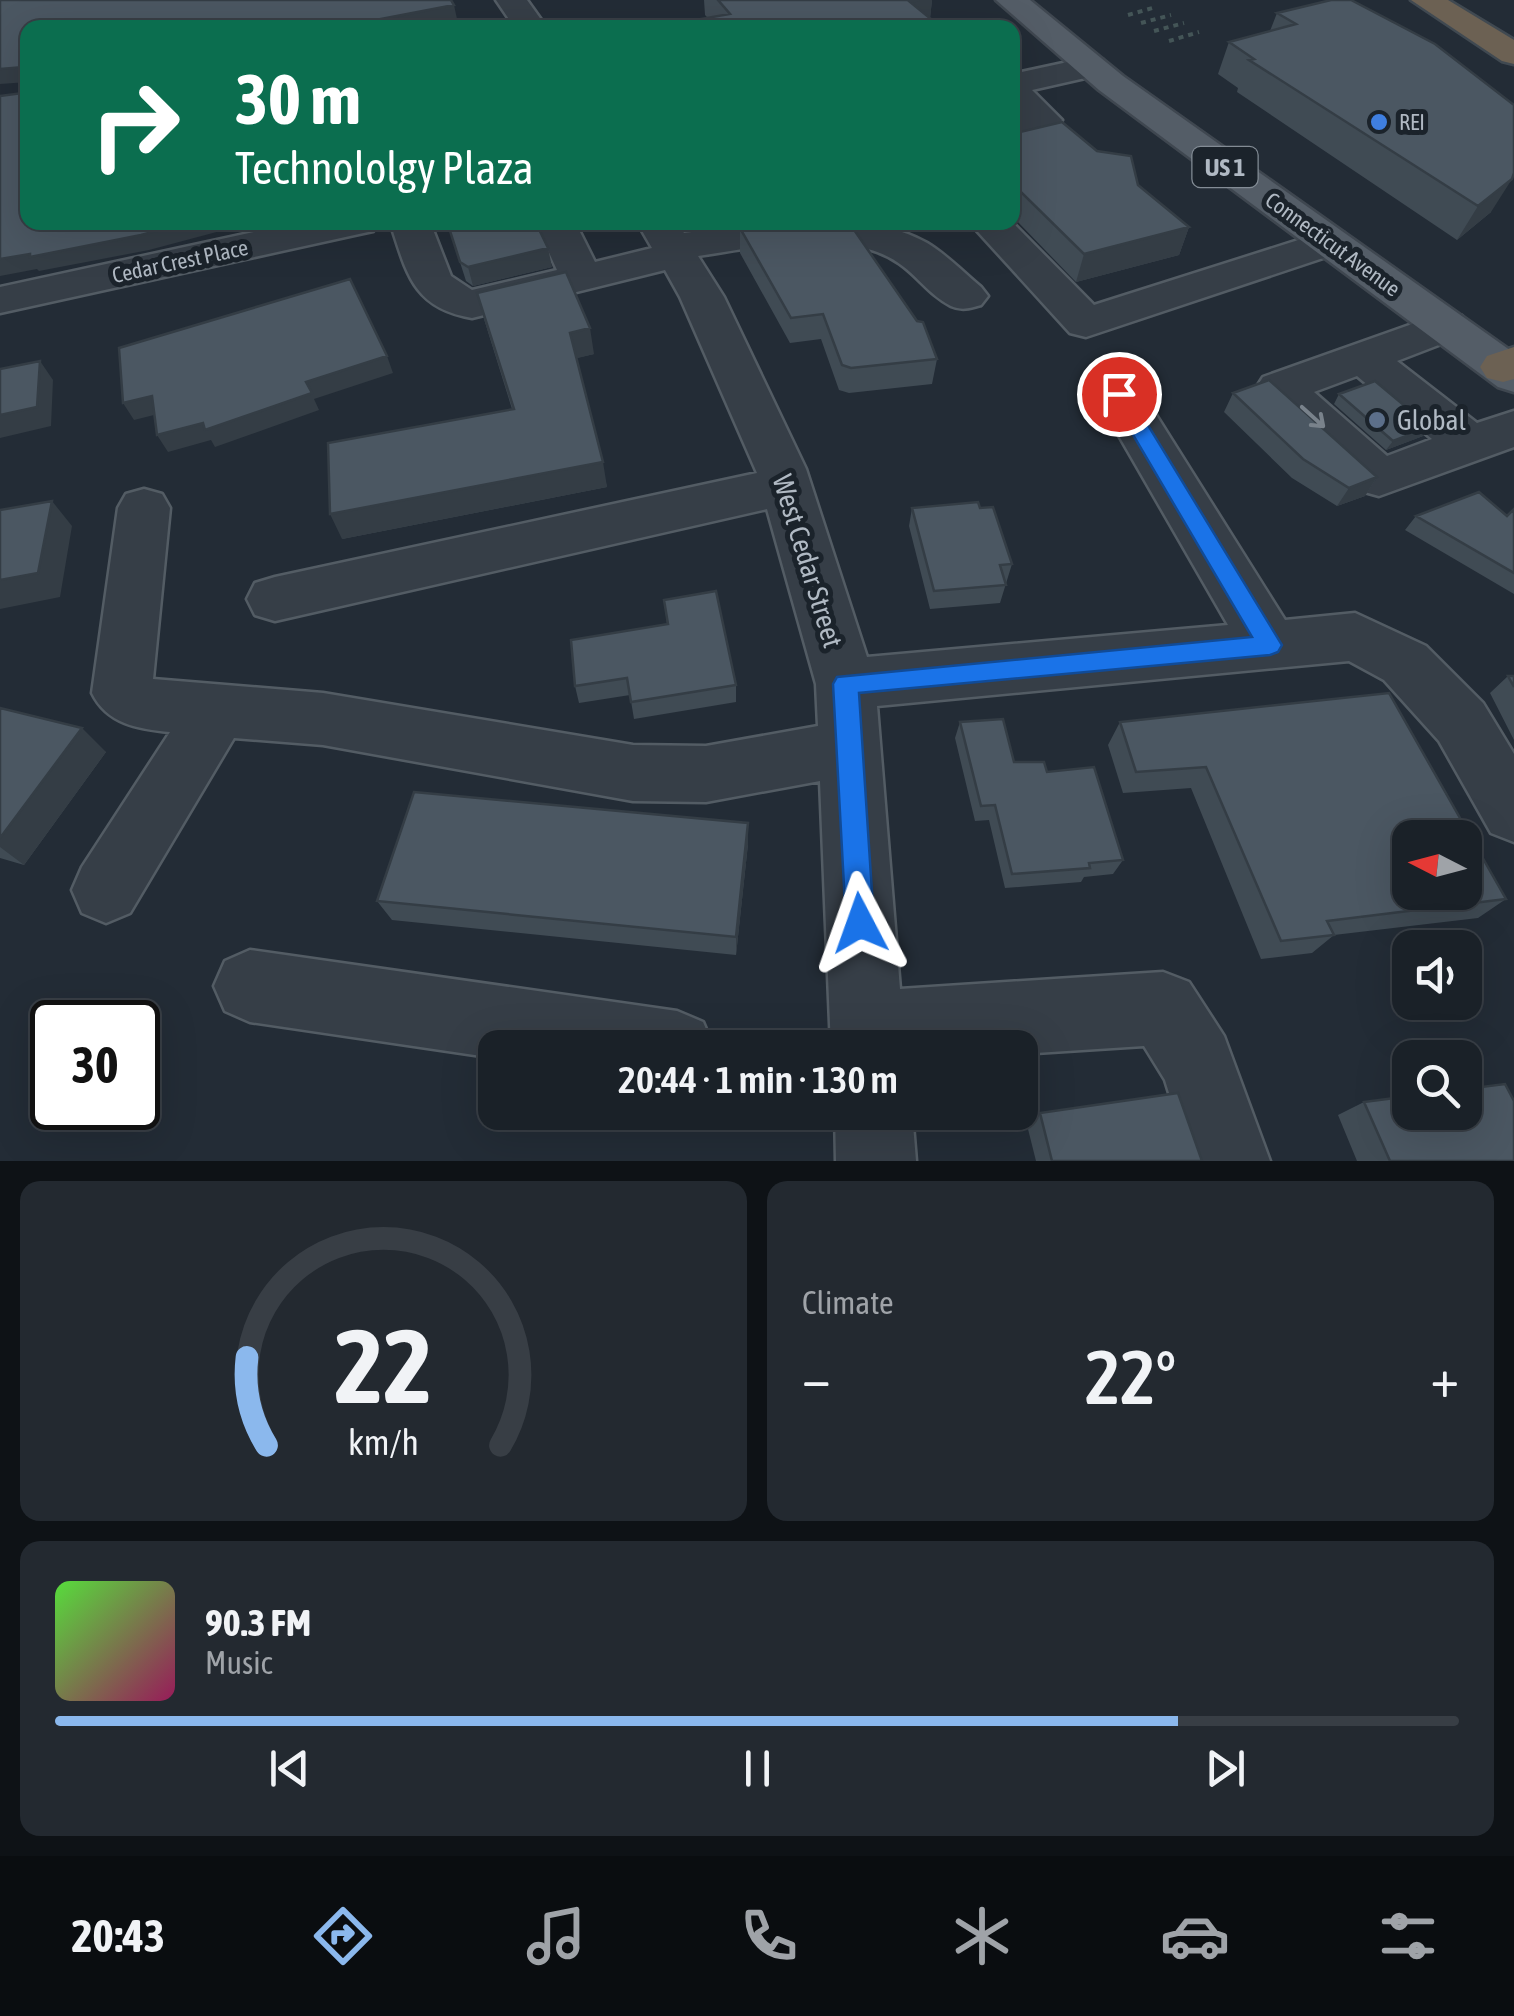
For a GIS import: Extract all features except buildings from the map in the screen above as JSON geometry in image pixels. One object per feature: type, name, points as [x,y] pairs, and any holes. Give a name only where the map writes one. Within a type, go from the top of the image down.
[{"type":"highway","points":[[1426,0],[1514,54]]},
{"type":"highway","points":[[1456,0],[1514,28]]},
{"type":"main road","name":"Connecticut Avenue","points":[[1010,0],[1091,67],[1510,369]]},
{"type":"street","points":[[1020,85],[1091,67]]},
{"type":"street","points":[[1020,95],[1044,120],[1020,126]]},
{"type":"street","name":"Cedar Crest Place","points":[[0,300],[322,230]]},
{"type":"street","points":[[413,230],[436,290],[459,304],[582,278],[669,242],[809,232],[845,233],[908,250],[966,296]]},
{"type":"street","points":[[559,230],[582,278]]},
{"type":"street","points":[[997,230],[1086,322],[1330,242]]},
{"type":"street","name":"West Cedar Street","points":[[669,242],[702,296],[786,486],[846,684],[867,1030]]},
{"type":"street","points":[[1446,326],[1280,388],[1379,478],[1492,437]]},
{"type":"street","points":[[1363,357],[1492,437]]},
{"type":"street","points":[[1119,394],[1270,645]]},
{"type":"street","points":[[275,599],[786,486]]},
{"type":"street","points":[[144,508],[122,692],[143,704],[323,719],[633,773],[706,774],[850,748]]},
{"type":"street","points":[[846,684],[1356,637],[1405,663],[1461,722],[1514,812]]},
{"type":"street","points":[[106,890],[218,710]]},
{"type":"street","points":[[250,986],[552,1030]]},
{"type":"street","points":[[946,1030],[1163,1008],[1197,1063],[1230,1161]]},
{"type":"street","points":[[874,1130],[876,1161]]},
{"type":"path","points":[[1128,15],[1156,7]]},
{"type":"path","points":[[1141,23],[1170,15]]},
{"type":"path","points":[[1154,31],[1184,23]]},
{"type":"path","points":[[1170,40],[1198,32]]},
{"type":"place","name":"REI","points":[[1379,122]]},
{"type":"place","name":"Global","points":[[1377,420]]},
{"type":"route","points":[[860,923],[846,684],[1270,645],[1119,394]]}]
